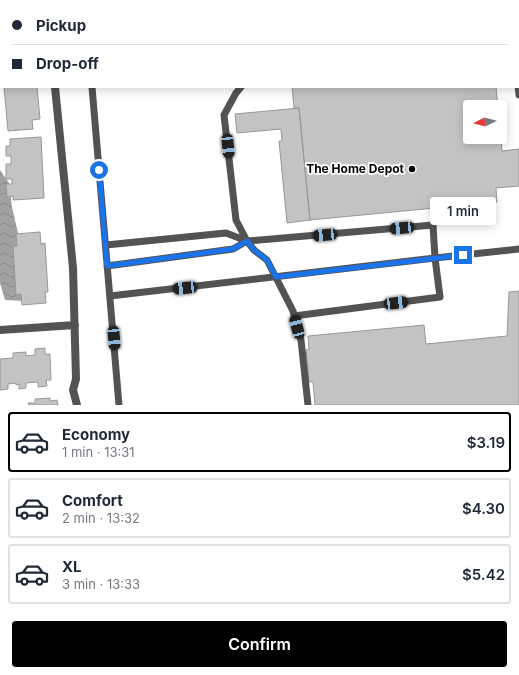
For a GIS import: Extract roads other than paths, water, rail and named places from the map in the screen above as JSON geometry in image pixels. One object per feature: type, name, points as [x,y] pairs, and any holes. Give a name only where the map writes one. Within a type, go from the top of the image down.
[{"type":"street","points":[[55,88],[73,268],[76,379],[73,390],[77,405]]},
{"type":"street","points":[[0,330],[75,326]]},
{"type":"lane","points":[[92,88],[119,405]]},
{"type":"lane","points":[[240,88],[236,92],[224,115],[236,220],[247,241],[254,250],[267,260],[294,316],[301,340],[308,405]]},
{"type":"lane","points":[[107,266],[233,249],[247,241],[433,225],[435,258],[440,297],[294,316]]},
{"type":"lane","points":[[106,245],[226,233],[247,241]]},
{"type":"lane","points":[[110,296],[519,249]]},
{"type":"water","points":[[0,170],[9,183],[12,207],[18,233],[23,277],[23,301],[5,300],[0,283]]},
{"type":"place","name":"The Home Depot","points":[[412,169]]}]
